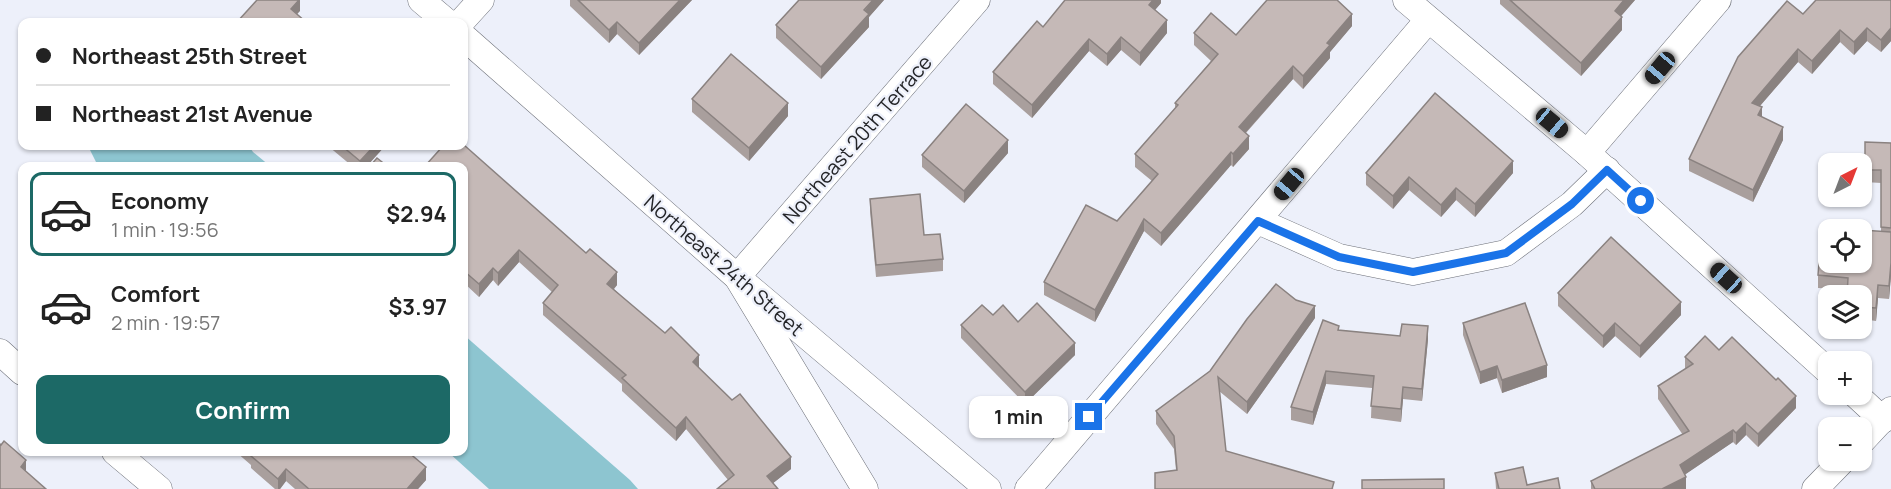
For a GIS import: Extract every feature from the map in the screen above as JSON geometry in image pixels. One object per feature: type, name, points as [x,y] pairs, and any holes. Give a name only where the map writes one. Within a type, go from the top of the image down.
[{"type":"street","points":[[421,0],[442,18]]},
{"type":"street","points":[[465,18],[482,0]]},
{"type":"street","name":"Northeast 20th Terrace","points":[[737,277],[977,0]]},
{"type":"street","points":[[1406,0],[1607,170],[1818,362]]},
{"type":"street","points":[[1587,153],[1718,0]]},
{"type":"street","points":[[1028,489],[1428,20]]},
{"type":"street","name":"Northeast 24th Street","points":[[468,41],[737,277],[988,489]]},
{"type":"street","points":[[1258,221],[1339,257],[1413,272],[1506,253],[1572,204],[1607,170]]},
{"type":"street","points":[[737,277],[865,489]]},
{"type":"street","points":[[0,352],[18,368]]},
{"type":"street","points":[[1872,405],[1887,415],[1872,431]]},
{"type":"street","points":[[121,456],[159,489]]},
{"type":"street","points":[[1815,489],[1832,471]]},
{"type":"water","points":[[90,150],[252,150],[265,162],[96,162]]},
{"type":"water","points":[[468,338],[638,489],[489,489],[452,456],[468,456]]},
{"type":"building","points":[[257,0],[299,0],[291,9],[301,18],[241,18]]},
{"type":"building","points":[[578,0],[680,0],[639,43],[617,22],[609,30]]},
{"type":"building","points":[[799,0],[873,0],[864,10],[869,14],[821,67],[776,25]]},
{"type":"building","points":[[1065,0],[1153,0],[1149,5],[1167,20],[1140,53],[1121,37],[1107,54],[1089,39],[1032,105],[993,72],[1037,21],[1043,27]]},
{"type":"building","points":[[1267,0],[1337,0],[1352,14],[1327,43],[1330,45],[1303,76],[1293,66],[1239,127],[1249,136],[1233,154],[1231,152],[1161,233],[1144,219],[1095,310],[1044,282],[1086,205],[1117,221],[1158,174],[1135,154],[1218,54],[1194,33],[1211,13],[1236,35]]},
{"type":"building","points":[[1510,0],[1624,0],[1615,11],[1622,17],[1581,63]]},
{"type":"building","points":[[1816,0],[1891,0],[1891,28],[1881,40],[1867,28],[1854,42],[1840,30],[1812,61],[1798,49],[1752,103],[1762,107],[1758,115],[1783,127],[1753,190],[1689,159],[1738,57],[1787,1],[1803,14]]},
{"type":"building","points":[[731,54],[788,103],[749,148],[692,99]]},
{"type":"building","points":[[1435,93],[1513,161],[1475,204],[1456,188],[1441,205],[1409,177],[1393,196],[1366,173]]},
{"type":"building","points":[[966,104],[1008,140],[964,191],[922,155]]},
{"type":"building","points":[[1865,142],[1891,143],[1891,228],[1881,227],[1881,170],[1872,170],[1872,153],[1865,153]]},
{"type":"building","points":[[468,149],[586,253],[590,249],[617,272],[607,284],[665,333],[671,327],[699,355],[693,362],[732,400],[740,394],[791,457],[767,476],[778,489],[717,489],[734,475],[686,417],[676,428],[622,378],[626,375],[543,303],[558,285],[519,250],[498,273],[493,268],[479,284],[468,274],[468,162],[429,162],[439,150]]},
{"type":"building","points":[[347,150],[370,150],[360,161]]},
{"type":"building","points":[[920,194],[924,235],[940,234],[943,259],[876,265],[870,199]]},
{"type":"building","points":[[1872,231],[1891,232],[1889,286],[1878,285],[1876,308],[1872,308],[1872,285],[1848,285],[1848,278],[1818,275],[1818,273],[1872,273]]},
{"type":"building","points":[[1611,237],[1681,302],[1640,346],[1615,323],[1603,336],[1558,293]]},
{"type":"building","points":[[1276,284],[1296,300],[1315,306],[1247,402],[1218,377],[1226,451],[1334,482],[1332,489],[1155,489],[1155,473],[1177,470],[1174,436],[1156,411],[1210,371],[1247,319]]},
{"type":"building","points":[[1037,303],[1075,343],[1025,392],[961,325],[982,305],[993,315],[1003,305],[1018,322]]},
{"type":"building","points":[[1525,303],[1547,365],[1502,380],[1497,366],[1480,372],[1463,323]]},
{"type":"building","points":[[1323,320],[1339,326],[1338,330],[1400,336],[1402,324],[1428,326],[1422,389],[1403,387],[1401,409],[1371,406],[1374,376],[1326,371],[1313,412],[1291,407]]},
{"type":"building","points":[[1705,336],[1719,350],[1732,337],[1796,396],[1758,434],[1746,423],[1736,433],[1733,430],[1680,465],[1686,477],[1662,489],[1595,489],[1591,481],[1689,431],[1658,386],[1693,364],[1685,357]]},
{"type":"building","points":[[4,441],[18,453],[18,456],[26,460],[21,467],[46,489],[0,489],[1,445]]},
{"type":"building","points":[[251,456],[413,456],[426,467],[407,489],[309,489],[286,469],[278,479]]},
{"type":"building","points":[[1523,467],[1527,485],[1558,478],[1560,489],[1499,489],[1495,473]]},
{"type":"building","points":[[1444,479],[1444,489],[1362,489],[1362,480]]},
{"type":"route","points":[[1089,417],[1258,221],[1339,257],[1413,272],[1506,253],[1572,204],[1607,170],[1641,201]]}]
